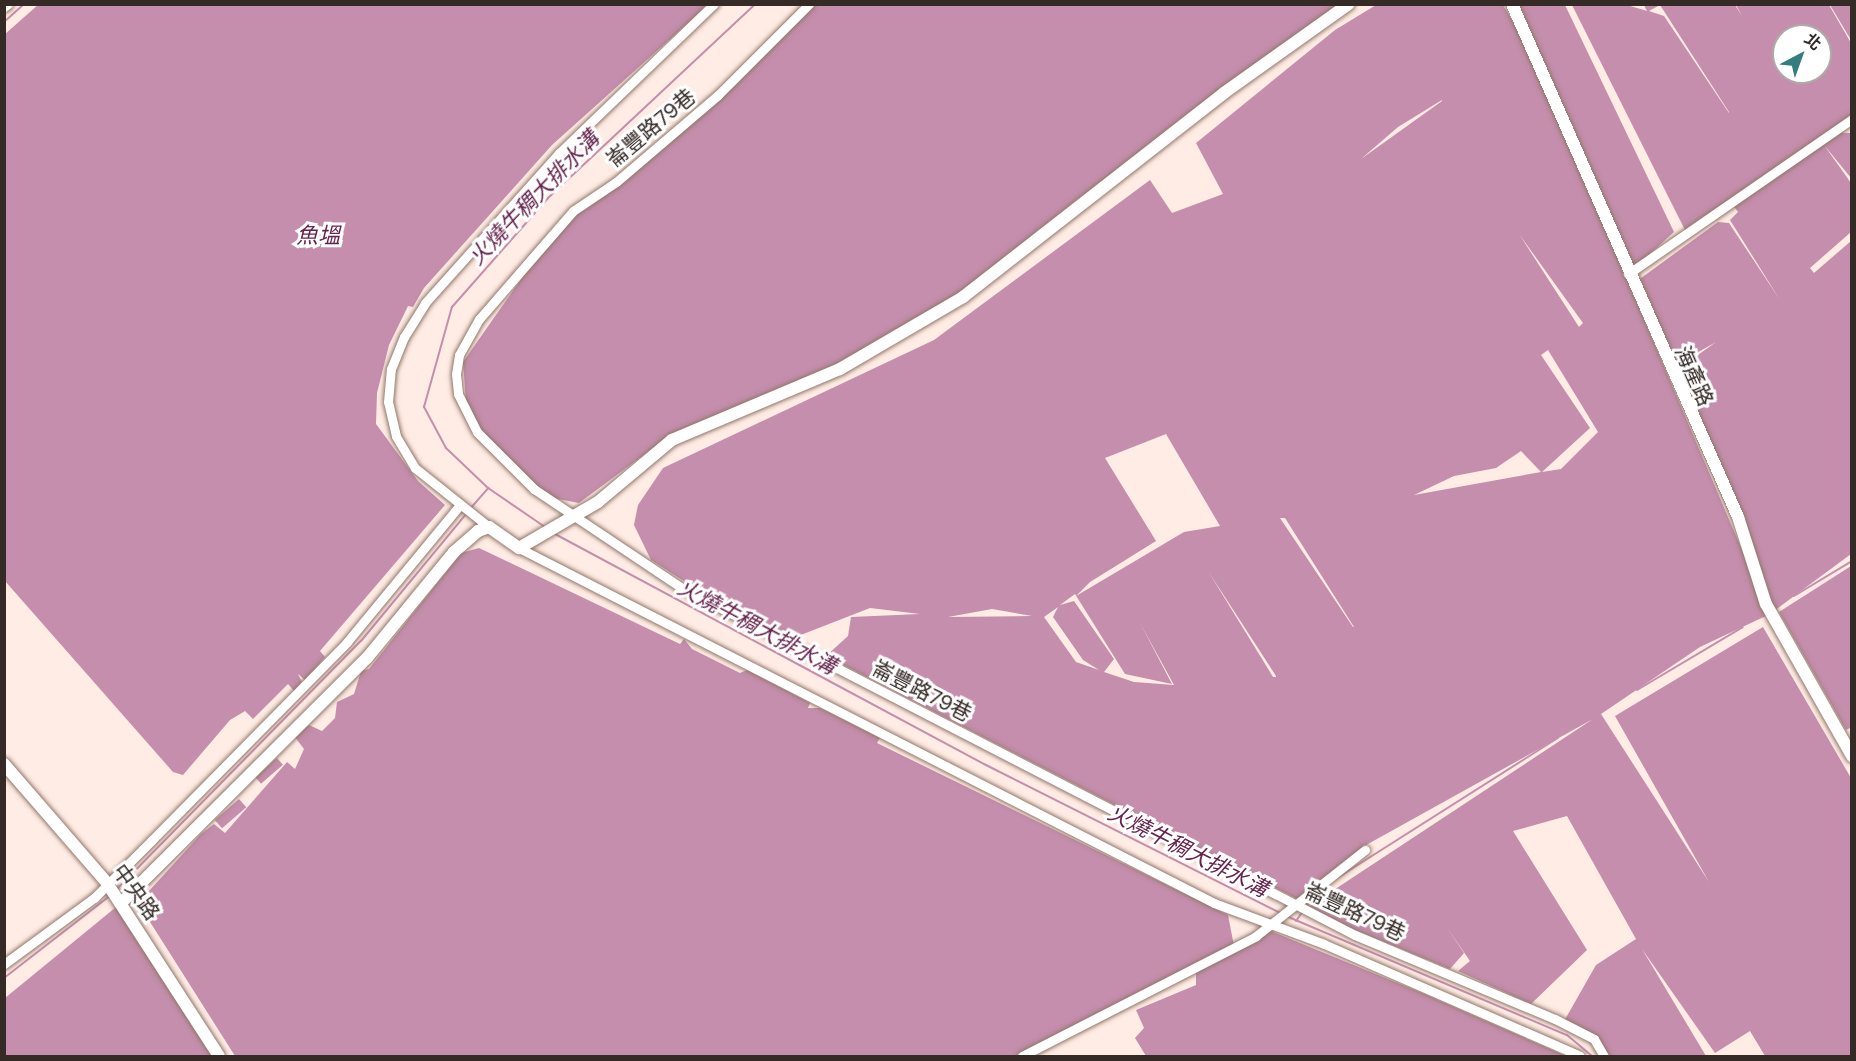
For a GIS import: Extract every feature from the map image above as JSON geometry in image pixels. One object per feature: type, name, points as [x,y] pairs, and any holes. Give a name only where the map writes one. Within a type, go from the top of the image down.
[{"type":"street","points":[[714,4],[559,153],[424,303],[404,337],[392,369],[388,402],[396,436],[415,468],[459,506],[519,548],[1140,867],[1580,1056]]},
{"type":"street","name":"崙豐路79巷","points":[[809,4],[718,96],[616,182],[573,212],[479,319],[459,356],[458,394],[477,432],[501,461],[682,588],[1297,905],[1555,1019],[1594,1039],[1604,1056]]},
{"type":"street","points":[[519,548],[598,502],[672,440],[840,369],[963,297],[1224,93],[1349,4]]},
{"type":"street","name":"海產路","points":[[1512,4],[1628,274],[1738,517],[1766,604],[1851,756]]},
{"type":"street","points":[[1628,274],[1851,119]]},
{"type":"street","points":[[4,964],[107,883],[347,642],[459,506]]},
{"type":"street","points":[[121,903],[367,658],[454,552],[489,527]]},
{"type":"street","name":"中央路","points":[[4,764],[107,883],[219,1056]]},
{"type":"street","points":[[1022,1056],[1272,925],[1365,850]]},
{"type":"water","name":"魚塭","points":[[39,4],[708,5],[552,145],[424,288],[413,307],[408,306],[389,345],[377,393],[376,424],[418,481],[445,505],[320,651],[325,657],[305,680],[298,674],[302,682],[294,691],[288,684],[253,719],[245,711],[230,720],[183,775],[173,772],[5,581],[4,35]]},
{"type":"water","points":[[813,5],[1349,5],[1094,198],[860,362],[649,451],[579,503],[547,497],[490,452],[467,415],[463,362],[529,268],[577,211],[621,184]]},
{"type":"water","points":[[1376,5],[1503,5],[1520,34],[1507,5],[1565,5],[1674,232],[1628,274],[1588,188],[1765,604],[1739,525],[1670,375],[1716,342],[1672,367],[1637,281],[1718,222],[1729,223],[1780,300],[1730,220],[1738,212],[1732,204],[1686,232],[1572,5],[1627,5],[1647,11],[1644,5],[1660,5],[1735,5],[1742,16],[1736,5],[1829,5],[1851,43],[1851,125],[1842,133],[1851,133],[1851,178],[1824,145],[1851,183],[1851,232],[1810,268],[1814,273],[1851,241],[1851,554],[1770,614],[1700,647],[1601,714],[1709,882],[1615,716],[1763,627],[1851,778],[1851,1056],[1765,1056],[1750,1031],[1715,1053],[1642,949],[1706,1056],[1604,1056],[1596,1044],[1563,1023],[1596,965],[1636,939],[1567,816],[1513,831],[1587,950],[1531,1004],[1458,971],[1470,961],[1446,926],[1464,953],[1450,969],[1305,909],[1593,719],[1368,844],[1301,901],[826,656],[848,636],[851,617],[920,614],[870,608],[793,638],[760,622],[754,626],[651,560],[634,525],[638,505],[663,468],[934,340],[1150,180],[1172,213],[1223,194],[1196,143],[1335,30]],"holes":[[[1660,5],[1729,112],[1664,16],[1649,11]],[[1442,100],[1361,159],[1398,127]],[[1519,234],[1583,323],[1579,327]],[[1548,350],[1598,432],[1561,469],[1542,472],[1590,428],[1541,355]],[[1166,434],[1220,526],[1184,532],[1076,596],[1090,582],[1156,541],[1105,458]],[[1521,451],[1541,472],[1414,495],[1454,476],[1496,468]],[[1280,518],[1285,518],[1353,627]],[[1208,571],[1276,676],[1276,677],[1273,677]],[[1075,594],[1125,674],[1172,684],[1140,623],[1174,685],[1134,682],[1104,672],[1114,659],[1074,601],[1060,605]],[[1058,607],[1053,617],[1083,660],[1099,670],[1076,662],[1044,617]],[[992,609],[1032,616],[948,617]]]},
{"type":"water","points":[[1830,5],[1851,5],[1851,40]]},
{"type":"water","points":[[479,548],[680,644],[684,639],[692,649],[740,673],[747,670],[810,703],[808,708],[820,708],[880,738],[877,743],[1228,915],[1234,946],[1033,1056],[235,1056],[138,903],[201,834],[214,824],[225,833],[287,762],[295,769],[304,749],[294,736],[309,725],[322,731],[335,718],[337,702],[354,694],[361,671],[369,669],[461,553]]},
{"type":"water","points":[[1851,566],[1852,727],[1846,730],[1779,612]]},
{"type":"water","points":[[277,758],[283,765],[261,784],[255,777]]},
{"type":"water","points":[[239,799],[246,807],[222,828],[215,820]]},
{"type":"water","points":[[121,903],[216,1056],[5,1056],[5,998]]},
{"type":"water","points":[[1266,929],[1422,993],[1566,1056],[1146,1056],[1135,1038],[1144,1028],[1136,1010],[1196,985],[1196,969]]},
{"type":"waterway","points":[[4,22],[24,4]]},
{"type":"waterway","name":"火燒牛稠大排水溝","points":[[545,527],[488,488],[446,448],[424,407],[452,307],[548,198],[755,4]]},
{"type":"waterway","points":[[470,509],[488,488]]},
{"type":"waterway","points":[[117,889],[361,641],[467,513]]},
{"type":"waterway","name":"火燒牛稠大排水溝","points":[[555,534],[984,764],[1280,913]]},
{"type":"waterway","points":[[1794,596],[1852,561]]},
{"type":"waterway","points":[[1637,690],[1743,627]]},
{"type":"waterway","points":[[1334,880],[1558,738]]},
{"type":"waterway","points":[[1307,906],[1318,892]]},
{"type":"waterway","points":[[4,978],[111,895]]},
{"type":"waterway","name":"火燒牛稠大排水溝","points":[[1296,921],[1303,911]]},
{"type":"waterway","name":"火燒牛稠大排水溝","points":[[1286,916],[1567,1035],[1592,1056]]}]
